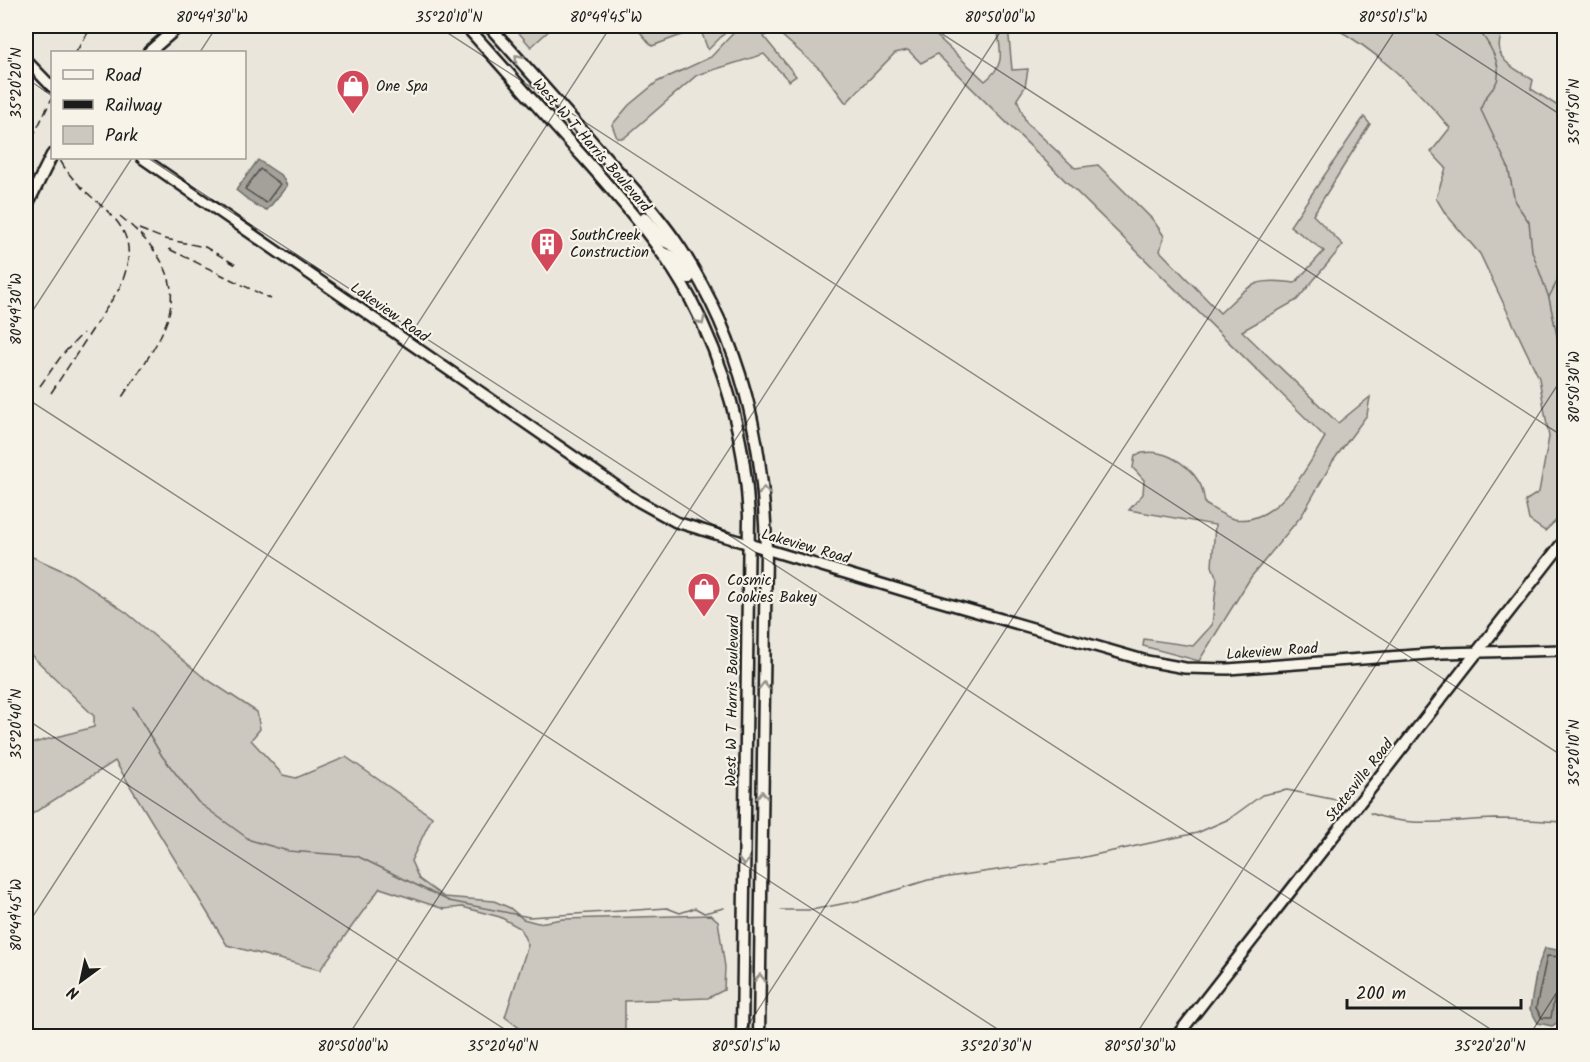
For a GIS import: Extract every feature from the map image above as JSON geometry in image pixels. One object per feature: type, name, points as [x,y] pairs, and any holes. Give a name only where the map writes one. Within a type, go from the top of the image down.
[{"type":"main road","points":[[150,51],[178,26]]},
{"type":"main road","name":"West W T Harris Boulevard","points":[[466,26],[591,166],[663,253],[702,322],[731,398],[746,478],[749,546],[742,1036]]},
{"type":"main road","name":"West W T Harris Boulevard","points":[[489,26],[627,180],[681,249],[709,297],[733,350],[748,398],[760,451],[766,551],[759,1036]]},
{"type":"main road","points":[[26,60],[51,86]]},
{"type":"main road","points":[[26,207],[51,156]]},
{"type":"main road","name":"Lakeview Road","points":[[143,159],[638,501],[676,522],[749,546],[1147,661],[1185,668],[1228,669],[1442,653],[1564,650]]},
{"type":"main road","points":[[591,166],[624,195],[666,242],[681,249]]},
{"type":"main road","points":[[663,253],[671,255],[680,263],[733,350]]},
{"type":"main road","name":"Statesville Road","points":[[1178,1036],[1564,541]]},
{"type":"green space","points":[[513,26],[554,26],[531,47]]},
{"type":"green space","points":[[635,26],[732,26],[708,50],[700,28],[652,46]]},
{"type":"green space","points":[[740,26],[926,26],[985,81],[997,69],[999,63],[997,26],[1008,26],[1012,70],[1028,69],[1025,87],[1017,99],[1026,122],[1075,168],[1098,165],[1153,220],[1164,236],[1160,251],[1220,313],[1238,296],[1260,282],[1295,283],[1324,251],[1290,226],[1364,117],[1370,124],[1313,215],[1343,245],[1297,300],[1242,331],[1338,423],[1370,397],[1367,415],[1333,461],[1302,515],[1251,577],[1199,661],[1143,646],[1144,639],[1193,646],[1212,625],[1217,579],[1212,566],[1215,525],[1129,510],[1143,494],[1144,480],[1133,468],[1135,455],[1153,452],[1171,457],[1194,474],[1202,490],[1205,504],[1234,519],[1250,519],[1264,514],[1289,493],[1325,437],[937,54],[921,63],[908,50],[895,53],[846,103],[822,71],[772,27],[764,37],[796,76],[789,81],[764,54],[697,75],[624,138],[617,138],[612,125],[629,105],[657,82],[711,57]]},
{"type":"green space","points":[[1331,26],[1505,26],[1499,46],[1504,59],[1533,80],[1531,89],[1564,110],[1564,513],[1545,531],[1529,520],[1525,501],[1539,492],[1549,437],[1539,378],[1480,254],[1445,213],[1436,198],[1446,168],[1431,152],[1450,128],[1424,99],[1380,58]]},
{"type":"green space","points":[[26,554],[70,574],[127,613],[202,676],[257,712],[260,729],[251,740],[283,775],[296,778],[346,757],[432,817],[411,861],[419,879],[444,897],[494,901],[510,908],[523,919],[538,923],[563,919],[711,915],[718,921],[725,967],[724,990],[708,998],[625,1001],[625,1036],[530,1036],[505,1017],[528,945],[520,928],[500,917],[462,907],[444,909],[380,888],[320,970],[227,945],[115,761],[26,818],[26,745],[94,727],[94,716],[26,650]]},
{"type":"water","points":[[258,160],[282,176],[287,186],[267,210],[256,206],[236,190]]},
{"type":"water","points":[[1545,948],[1564,951],[1561,1005],[1557,1023],[1552,1026],[1538,1023],[1530,1009],[1537,969]]},
{"type":"waterway","points":[[1474,26],[1484,37],[1498,67],[1497,81],[1483,102],[1481,110],[1508,167],[1515,202],[1529,222],[1532,251],[1549,298],[1560,350],[1564,388]]},
{"type":"waterway","points":[[1549,297],[1564,268]]},
{"type":"waterway","points":[[133,707],[162,756],[198,802],[250,840],[288,851],[357,856],[449,901],[529,917],[667,908],[680,913],[695,908],[704,913],[724,908]]},
{"type":"waterway","points":[[781,910],[811,910],[867,899],[928,880],[1080,858],[1197,833],[1229,819],[1262,795],[1287,790],[1346,802]]},
{"type":"waterway","points":[[1370,813],[1385,818],[1416,822],[1495,819],[1564,822]]},
{"type":"railway","points":[[77,51],[92,26]]},
{"type":"railway","points":[[26,151],[51,100]]},
{"type":"railway","points":[[51,393],[119,289],[127,264],[128,245],[122,229],[112,215],[70,176],[60,159]]},
{"type":"railway","points":[[120,216],[146,241],[163,264],[170,285],[171,306],[165,327],[120,400]]},
{"type":"railway","points":[[139,229],[165,239],[205,247],[236,265]]},
{"type":"railway","points":[[169,249],[271,299]]},
{"type":"railway","points":[[40,386],[62,355],[83,333]]},
{"type":"place","name":"One Spa","points":[[353,115]]},
{"type":"place","name":"SouthCreek Construction","points":[[547,273]]},
{"type":"place","name":"Cosmic Cookies Bakey","points":[[704,618]]}]
